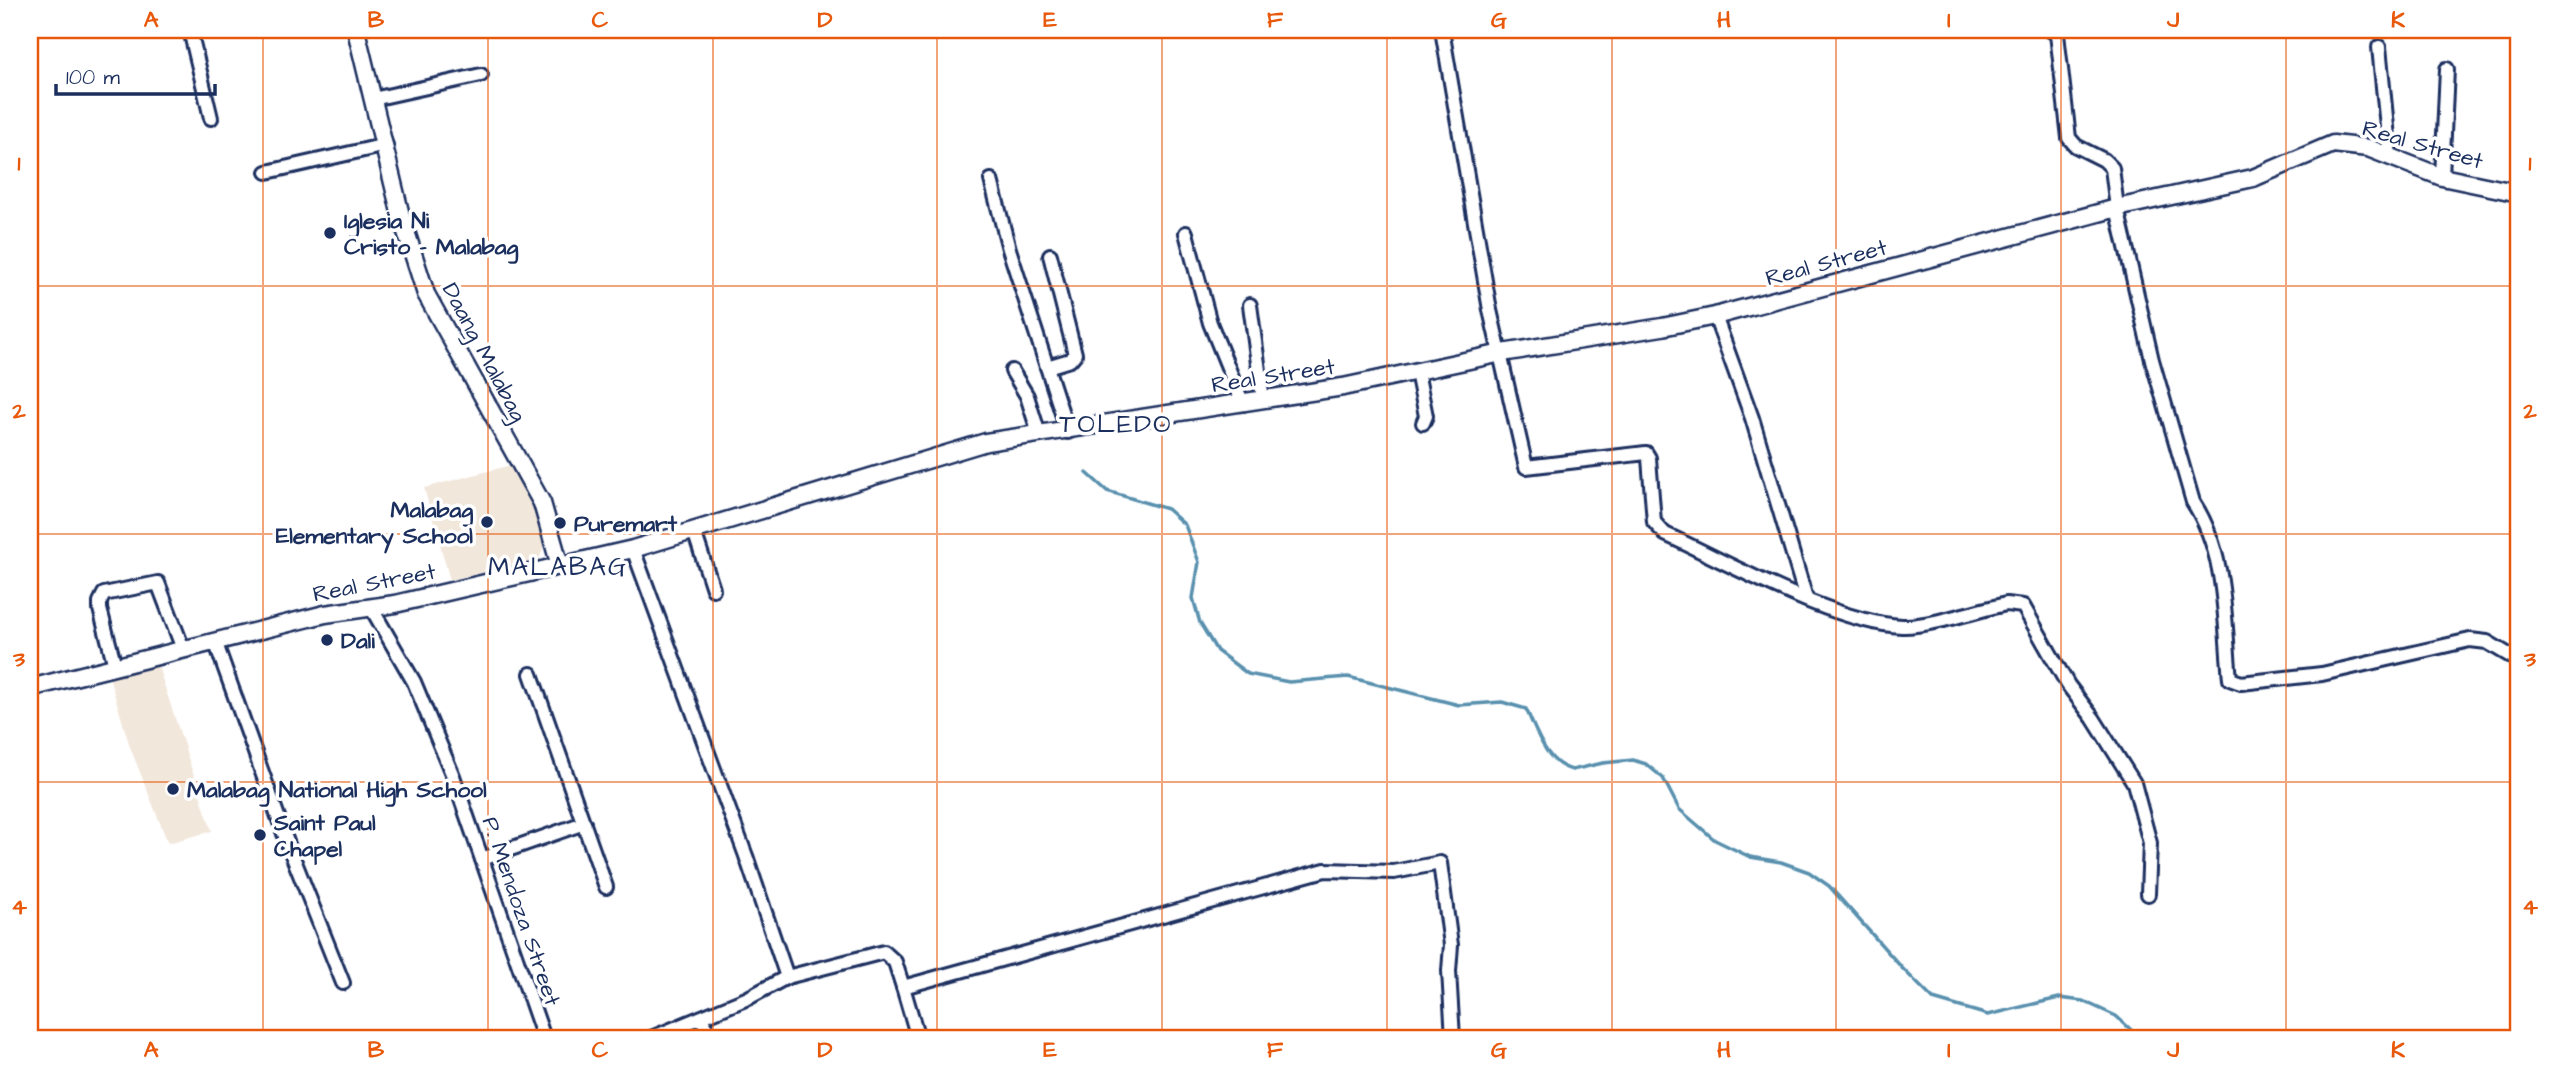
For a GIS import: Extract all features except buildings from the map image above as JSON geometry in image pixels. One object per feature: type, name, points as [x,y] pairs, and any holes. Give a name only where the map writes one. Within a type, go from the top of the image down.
[{"type":"street","points":[[190,30],[211,118]]},
{"type":"street","name":"Daang Malabag","points":[[356,30],[386,145],[401,216],[432,308],[542,503],[560,566]]},
{"type":"street","points":[[1442,30],[1488,298],[1526,467],[1646,453],[1649,458],[1657,527],[1665,534],[1866,622],[1905,626],[2006,604],[2023,606],[2068,685],[2093,718],[2134,783],[2150,843],[2148,894]]},
{"type":"street","points":[[2055,31],[2069,138],[2076,146],[2104,160],[2112,168],[2118,208],[2152,360],[2176,450],[2193,502],[2206,522],[2218,553],[2230,679],[2241,683],[2322,674],[2470,640],[2487,642],[2519,661]]},
{"type":"street","points":[[2379,47],[2390,157]]},
{"type":"street","points":[[2442,177],[2447,69]]},
{"type":"street","points":[[373,99],[481,75]]},
{"type":"street","name":"Real Street","points":[[30,688],[325,614],[372,609],[633,549],[986,442],[1068,432],[1243,404],[1417,372],[1502,353],[1638,332],[1715,316],[2118,208],[2253,178],[2333,144],[2368,148],[2442,177],[2519,193]]},
{"type":"street","points":[[267,172],[386,145]]},
{"type":"street","points":[[991,180],[1009,249],[1068,432]]},
{"type":"street","points":[[1185,233],[1207,313],[1243,404]]},
{"type":"street","points":[[1046,367],[1070,360],[1076,354],[1050,255]]},
{"type":"street","points":[[1250,305],[1263,400]]},
{"type":"street","points":[[1715,316],[1752,418],[1806,598]]},
{"type":"street","points":[[1012,371],[1025,391],[1040,434]]},
{"type":"street","points":[[1417,372],[1426,416],[1423,423]]},
{"type":"street","points":[[694,531],[713,589]]},
{"type":"street","points":[[633,549],[788,978]]},
{"type":"street","points":[[115,666],[100,609],[104,594],[158,583],[183,649]]},
{"type":"street","name":"P. Mendoza Street","points":[[372,609],[414,682],[453,776],[544,1038]]},
{"type":"street","points":[[215,641],[291,855],[343,983]]},
{"type":"street","points":[[531,674],[606,887]]},
{"type":"street","points":[[482,859],[584,823]]},
{"type":"street","points":[[903,988],[1325,870],[1394,872],[1440,863],[1451,945],[1449,971],[1453,1038]]},
{"type":"street","points":[[651,1038],[702,1018],[788,978],[884,953],[895,962],[918,1038]]},
{"type":"street","points":[[702,1018],[710,1038]]},
{"type":"shaded area","name":"Malabag Elementary School","points":[[515,464],[535,504],[546,540],[539,560],[450,580],[424,488]]},
{"type":"shaded area","name":"Malabag National High School","points":[[156,660],[212,831],[168,843],[130,747],[108,673]]},
{"type":"waterway","points":[[1087,473],[1107,491],[1167,509],[1185,525],[1199,562],[1193,598],[1200,623],[1217,651],[1248,674],[1289,682],[1348,677],[1459,705],[1502,702],[1526,709],[1543,745],[1563,767],[1572,770],[1633,760],[1646,764],[1663,778],[1679,809],[1715,840],[1750,857],[1781,862],[1809,872],[1829,886],[1933,999],[1988,1015],[2059,998],[2083,1001],[2116,1016],[2140,1038]]},
{"type":"place","name":"Iglesia Ni Cristo - Malabag","points":[[330,233]]},
{"type":"place","name":"Malabag Elementary School","points":[[487,522]]},
{"type":"place","name":"Puremart","points":[[560,523]]},
{"type":"place","name":"Dali","points":[[327,640]]},
{"type":"place","name":"Malabag National High School","points":[[173,789]]},
{"type":"place","name":"Saint Paul Chapel","points":[[260,835]]},
{"type":"district","name":"TOLEDO","points":[[1116,423]]},
{"type":"district","name":"MALABAG","points":[[558,566]]}]
